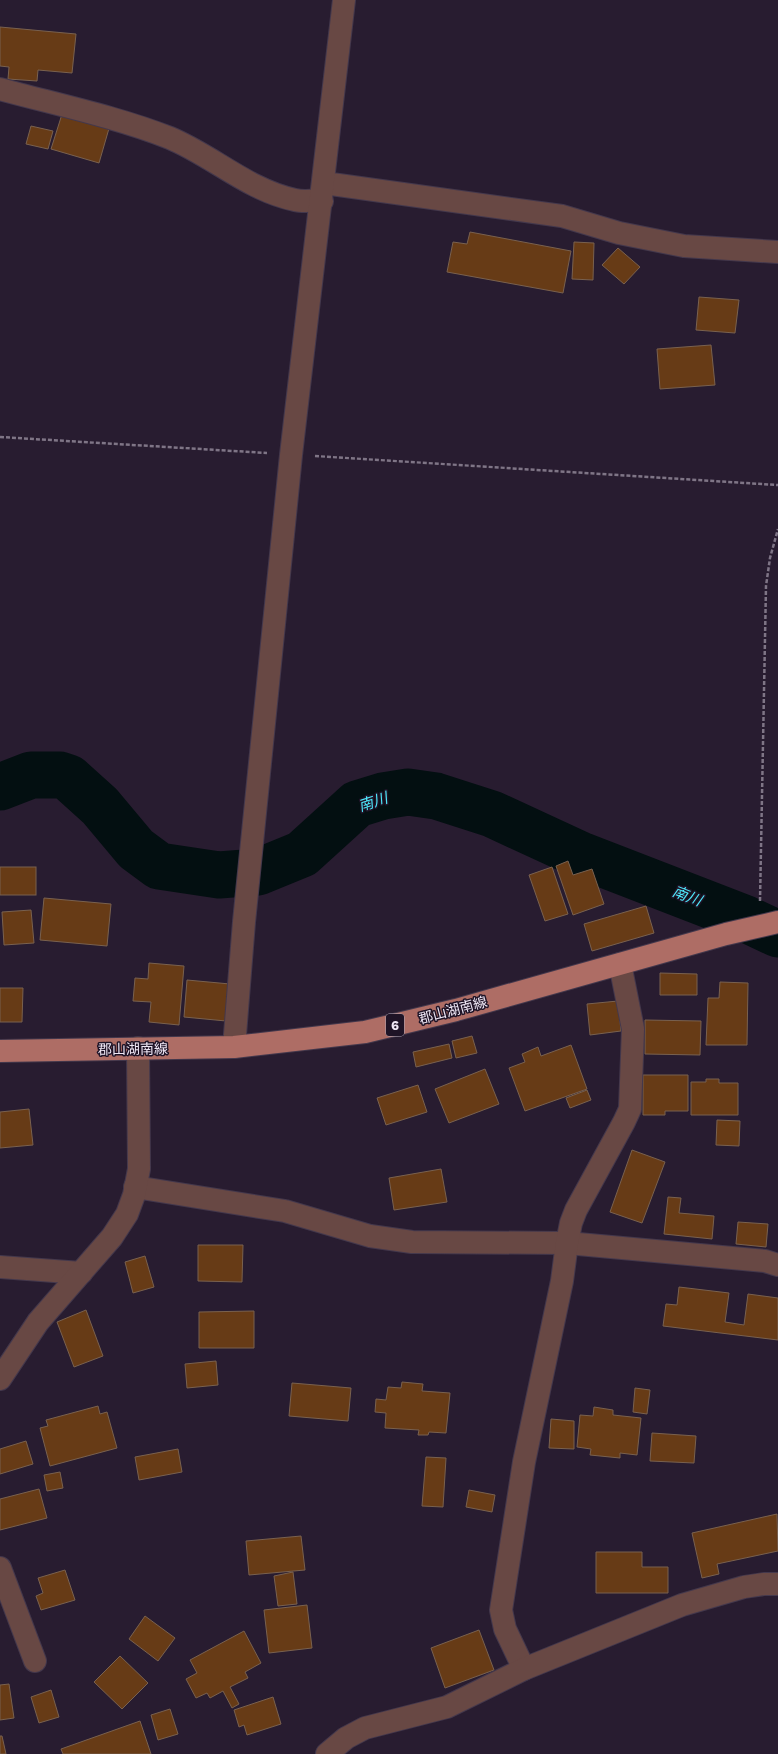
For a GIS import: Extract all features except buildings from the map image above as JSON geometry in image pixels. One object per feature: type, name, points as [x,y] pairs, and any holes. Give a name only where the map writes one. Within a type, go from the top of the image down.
[{"type":"main road","name":"郡山湖南線","points":[[0,1051],[138,1048],[234,1048],[365,1032],[456,1010],[770,924]]},
{"type":"street","points":[[234,1048],[244,922],[291,455],[323,192],[344,0]]},
{"type":"street","points":[[0,89],[146,129],[172,139],[198,152],[258,188],[296,200],[323,192],[555,214],[619,234],[684,246],[778,252]]},
{"type":"street","points":[[524,1670],[505,1629],[501,1610],[524,1462],[562,1281],[571,1223],[576,1210],[630,1109],[633,1029],[620,964]]},
{"type":"street","points":[[0,1379],[38,1322],[112,1237],[127,1214],[134,1195],[138,1169],[138,1048]]},
{"type":"street","points":[[135,1187],[285,1211],[370,1236],[412,1242],[567,1243],[765,1261],[778,1265]]},
{"type":"street","points":[[0,1267],[81,1274]]},
{"type":"street","points":[[0,1568],[35,1661]]},
{"type":"street","points":[[327,1754],[346,1738],[365,1728],[447,1707],[524,1670],[682,1605],[744,1587],[764,1584],[778,1584]]},
{"type":"path","points":[[0,437],[778,485]]},
{"type":"path","points":[[770,924],[760,916],[766,586],[770,558],[778,529]]},
{"type":"waterway","name":"南川","points":[[0,787],[31,775],[60,775],[69,778],[100,806],[136,849],[159,866],[219,875],[258,872],[302,854],[357,804],[383,796],[408,792],[436,796],[492,814],[583,856],[746,919],[778,934]]}]
